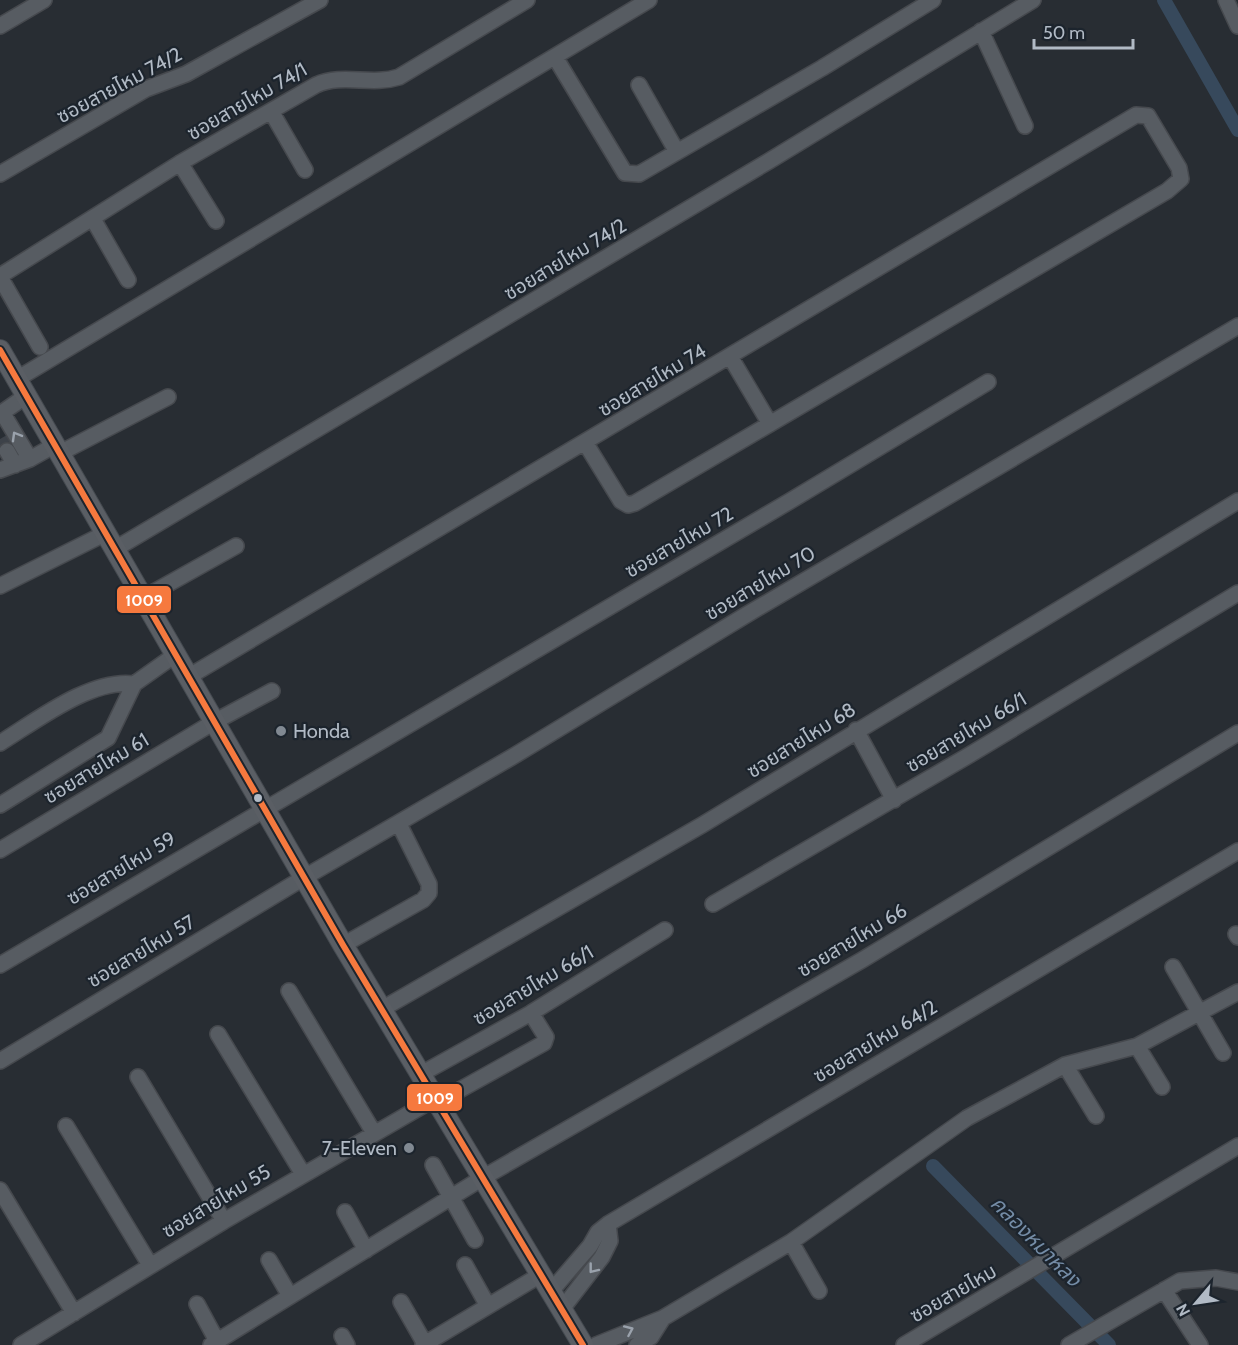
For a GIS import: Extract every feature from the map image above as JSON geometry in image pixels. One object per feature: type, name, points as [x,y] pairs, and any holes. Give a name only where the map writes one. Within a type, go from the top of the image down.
[{"type":"main road","points":[[0,350],[344,945],[583,1345]]},
{"type":"street","points":[[0,26],[44,0]]},
{"type":"street","name":"ซอยสายไหม 74/2","points":[[0,174],[146,89],[186,74],[320,0]]},
{"type":"street","name":"ซอยสายไหม 74/1","points":[[0,277],[180,163],[326,80],[380,82],[399,77],[527,0]]},
{"type":"street","points":[[30,459],[1,413],[22,387],[649,0]]},
{"type":"street","points":[[555,57],[625,173],[639,174],[822,68],[933,0]]},
{"type":"street","name":"ซอยสายไหม 74/2","points":[[0,586],[110,541],[738,180],[1034,0]]},
{"type":"street","points":[[1226,0],[1238,26]]},
{"type":"street","points":[[981,31],[1025,126]]},
{"type":"street","points":[[639,86],[676,152]]},
{"type":"street","points":[[271,111],[305,170]]},
{"type":"street","name":"ซอยสายไหม 74","points":[[188,677],[586,444],[1136,115],[1148,116],[1181,174],[1177,184],[770,424]]},
{"type":"street","points":[[180,163],[216,221]]},
{"type":"street","points":[[93,219],[128,280]]},
{"type":"street","points":[[0,277],[40,347]]},
{"type":"street","name":"ซอยสายไหม 70","points":[[305,877],[399,824],[868,543],[1238,326]]},
{"type":"street","points":[[586,444],[621,501],[628,505],[770,424],[731,358]]},
{"type":"street","name":"ซอยสายไหม 72","points":[[264,808],[790,501],[988,382]]},
{"type":"street","points":[[0,470],[57,449],[168,397]]},
{"type":"street","points":[[7,451],[15,465]]},
{"type":"street","name":"ซอยสายไหม 68","points":[[382,1009],[702,825],[1238,501]]},
{"type":"street","points":[[143,598],[237,546]]},
{"type":"street","name":"ซอยสายไหม 66/1","points":[[713,904],[894,800],[1238,593]]},
{"type":"street","points":[[0,805],[108,738],[134,684],[175,655]]},
{"type":"street","points":[[0,743],[72,699],[119,682],[134,684]]},
{"type":"street","name":"ซอยสายไหม 61","points":[[0,850],[214,722],[272,691]]},
{"type":"street","points":[[856,730],[894,800]]},
{"type":"street","name":"ซอยสายไหม 66","points":[[214,1343],[484,1177],[862,960],[1238,733]]},
{"type":"street","name":"ซอยสายไหม 59","points":[[0,964],[264,808]]},
{"type":"street","points":[[344,945],[423,900],[429,893],[429,884],[399,824]]},
{"type":"street","name":"ซอยสายไหม 64/2","points":[[424,1344],[488,1306],[547,1282],[591,1246],[598,1232],[608,1224],[1238,850]]},
{"type":"street","name":"ซอยสายไหม 57","points":[[0,1061],[305,877]]},
{"type":"street","name":"ซอยสายไหม 66/1","points":[[421,1074],[531,1013],[665,930]]},
{"type":"street","points":[[1173,967],[1223,1053]]},
{"type":"street","points":[[289,991],[374,1133]]},
{"type":"street","points":[[596,1345],[663,1318],[791,1242],[967,1118],[1065,1065],[1137,1046],[1238,992]]},
{"type":"street","points":[[456,1092],[544,1043],[546,1037],[531,1013]]},
{"type":"street","points":[[218,1034],[303,1174]]},
{"type":"street","points":[[1137,1046],[1162,1087]]},
{"type":"street","points":[[1065,1065],[1096,1116]]},
{"type":"street","points":[[138,1077],[224,1221]]},
{"type":"street","name":"ซอยสายไหม 55","points":[[21,1345],[150,1265],[436,1098]]},
{"type":"street","points":[[66,1126],[150,1265]]},
{"type":"street","name":"ซอยสายไหม","points":[[904,1345],[1023,1277],[1238,1146]]},
{"type":"street","points":[[433,1165],[475,1240]]},
{"type":"street","points":[[0,1190],[74,1313]]},
{"type":"street","points":[[345,1212],[366,1250]]},
{"type":"street","points":[[561,1309],[602,1257],[610,1241],[608,1224]]},
{"type":"street","points":[[791,1242],[819,1291]]},
{"type":"street","points":[[269,1260],[290,1296]]},
{"type":"street","points":[[465,1265],[488,1306]]},
{"type":"street","points":[[1069,1345],[1115,1316],[1180,1281],[1216,1278],[1238,1282]]},
{"type":"street","points":[[1164,1290],[1200,1345]]},
{"type":"street","points":[[401,1302],[424,1344]]},
{"type":"street","points":[[197,1304],[214,1343]]},
{"type":"street","points":[[638,1345],[651,1337],[663,1318]]},
{"type":"waterway","points":[[1164,0],[1238,130]]},
{"type":"waterway","name":"คลองหมาหลง","points":[[933,1166],[1109,1345]]},
{"type":"tunnel","points":[[0,439],[7,451]]},
{"type":"transit line","name":"1009","points":[[0,350],[343,945],[583,1345]]},
{"type":"place","name":"Honda","points":[[281,731]]},
{"type":"place","name":"7-Eleven","points":[[409,1148]]}]
